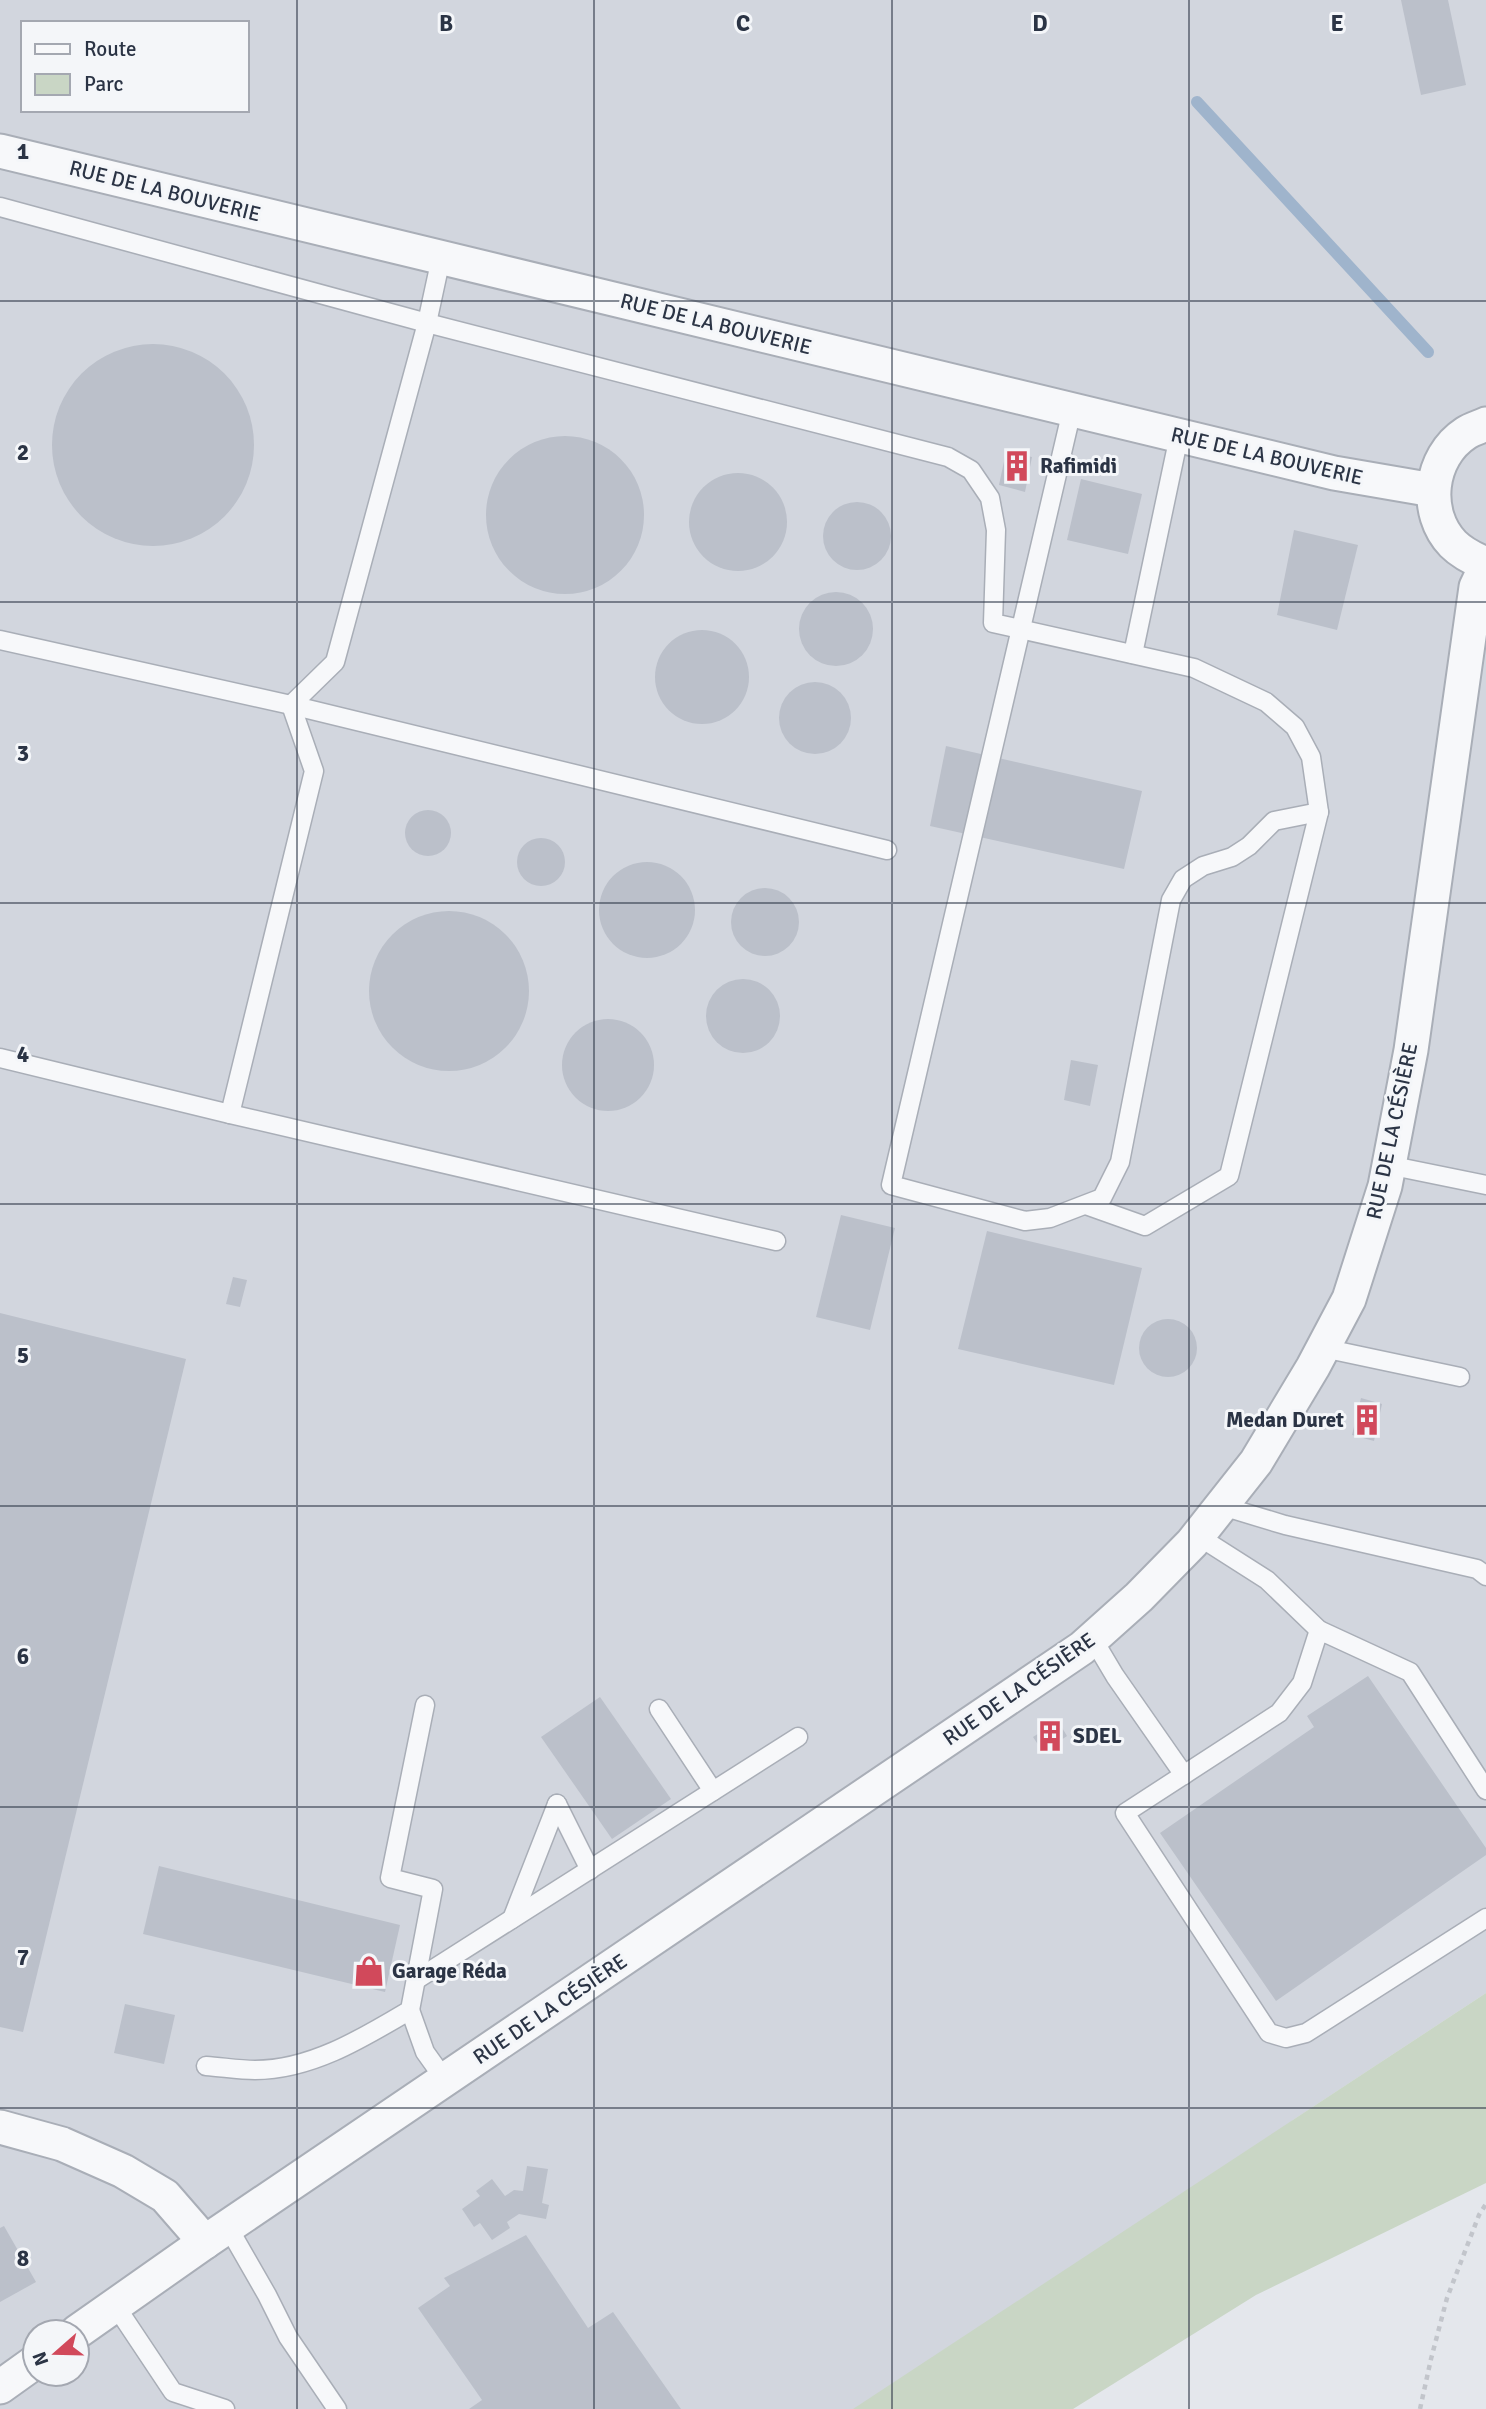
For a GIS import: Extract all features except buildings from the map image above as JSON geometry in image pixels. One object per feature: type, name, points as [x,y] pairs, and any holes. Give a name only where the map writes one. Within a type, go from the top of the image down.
[{"type":"street","name":"RUE DE LA BOUVERIE","points":[[0,151],[1334,473],[1433,490]]},
{"type":"street","points":[[1486,424],[1465,433],[1449,448],[1438,468],[1433,490],[1434,510],[1453,544],[1486,565]]},
{"type":"street","name":"RUE DE LA CÉSIÈRE","points":[[91,2322],[1059,1664],[1093,1639],[1139,1597],[1198,1536],[1222,1506],[1256,1462],[1349,1299],[1385,1186],[1411,1050],[1476,587],[1486,565]]},
{"type":"street","points":[[0,2127],[62,2144],[123,2171],[165,2196],[217,2234]]},
{"type":"street","points":[[0,2387],[21,2372]]},
{"type":"lane","points":[[0,207],[427,323],[948,457],[971,470],[990,498],[996,530],[993,624],[1194,668],[1266,702],[1295,727],[1311,757],[1319,813],[1229,1177],[1145,1226],[1086,1205]]},
{"type":"lane","points":[[291,705],[335,662],[427,323],[441,258]]},
{"type":"lane","points":[[1072,410],[891,1185],[1025,1221],[1051,1217],[1102,1198],[1120,1162],[1171,900],[1183,879],[1203,866],[1232,857],[1249,846],[1274,821],[1319,813]]},
{"type":"lane","points":[[1133,654],[1180,436]]},
{"type":"lane","points":[[0,639],[291,705],[887,850]]},
{"type":"lane","points":[[230,1114],[314,771],[291,705]]},
{"type":"lane","points":[[0,1058],[776,1241]]},
{"type":"lane","points":[[1388,1165],[1486,1185]]},
{"type":"lane","points":[[1323,1348],[1460,1377]]},
{"type":"lane","points":[[1222,1506],[1285,1525],[1477,1569],[1486,1576]]},
{"type":"lane","points":[[1198,1536],[1267,1580],[1319,1630],[1410,1672],[1486,1790]]},
{"type":"lane","points":[[1319,1630],[1302,1683],[1279,1713],[1125,1814],[1269,2033],[1286,2038],[1306,2033],[1486,1918]]},
{"type":"lane","points":[[1093,1639],[1115,1676],[1184,1776]]},
{"type":"lane","points":[[425,1705],[390,1878],[433,1889],[410,2010],[425,2052],[445,2080]]},
{"type":"lane","points":[[659,1709],[713,1791]]},
{"type":"lane","points":[[416,1980],[798,1737]]},
{"type":"lane","points":[[512,1919],[557,1804],[590,1870]]},
{"type":"lane","points":[[206,2066],[255,2070],[297,2066],[338,2049],[410,2010]]},
{"type":"lane","points":[[217,2234],[267,2295],[288,2337],[337,2409]]},
{"type":"lane","points":[[115,2305],[173,2392],[225,2409]]},
{"type":"path","points":[[1420,2409],[1447,2298],[1479,2215],[1486,2204]]},
{"type":"shaded area","points":[[0,0],[1486,0],[1486,1993],[1293,2120],[968,2409],[0,2409]]},
{"type":"green space","points":[[1486,1993],[1486,2183],[1256,2295],[1073,2409],[853,2409]]},
{"type":"waterway","points":[[1197,102],[1428,352]]},
{"type":"place","name":"Rafimidi","points":[[1017,466]]},
{"type":"place","name":"Medan Duret","points":[[1367,1420]]},
{"type":"place","name":"SDEL","points":[[1050,1736]]},
{"type":"place","name":"Garage Réda","points":[[369,1971]]}]
